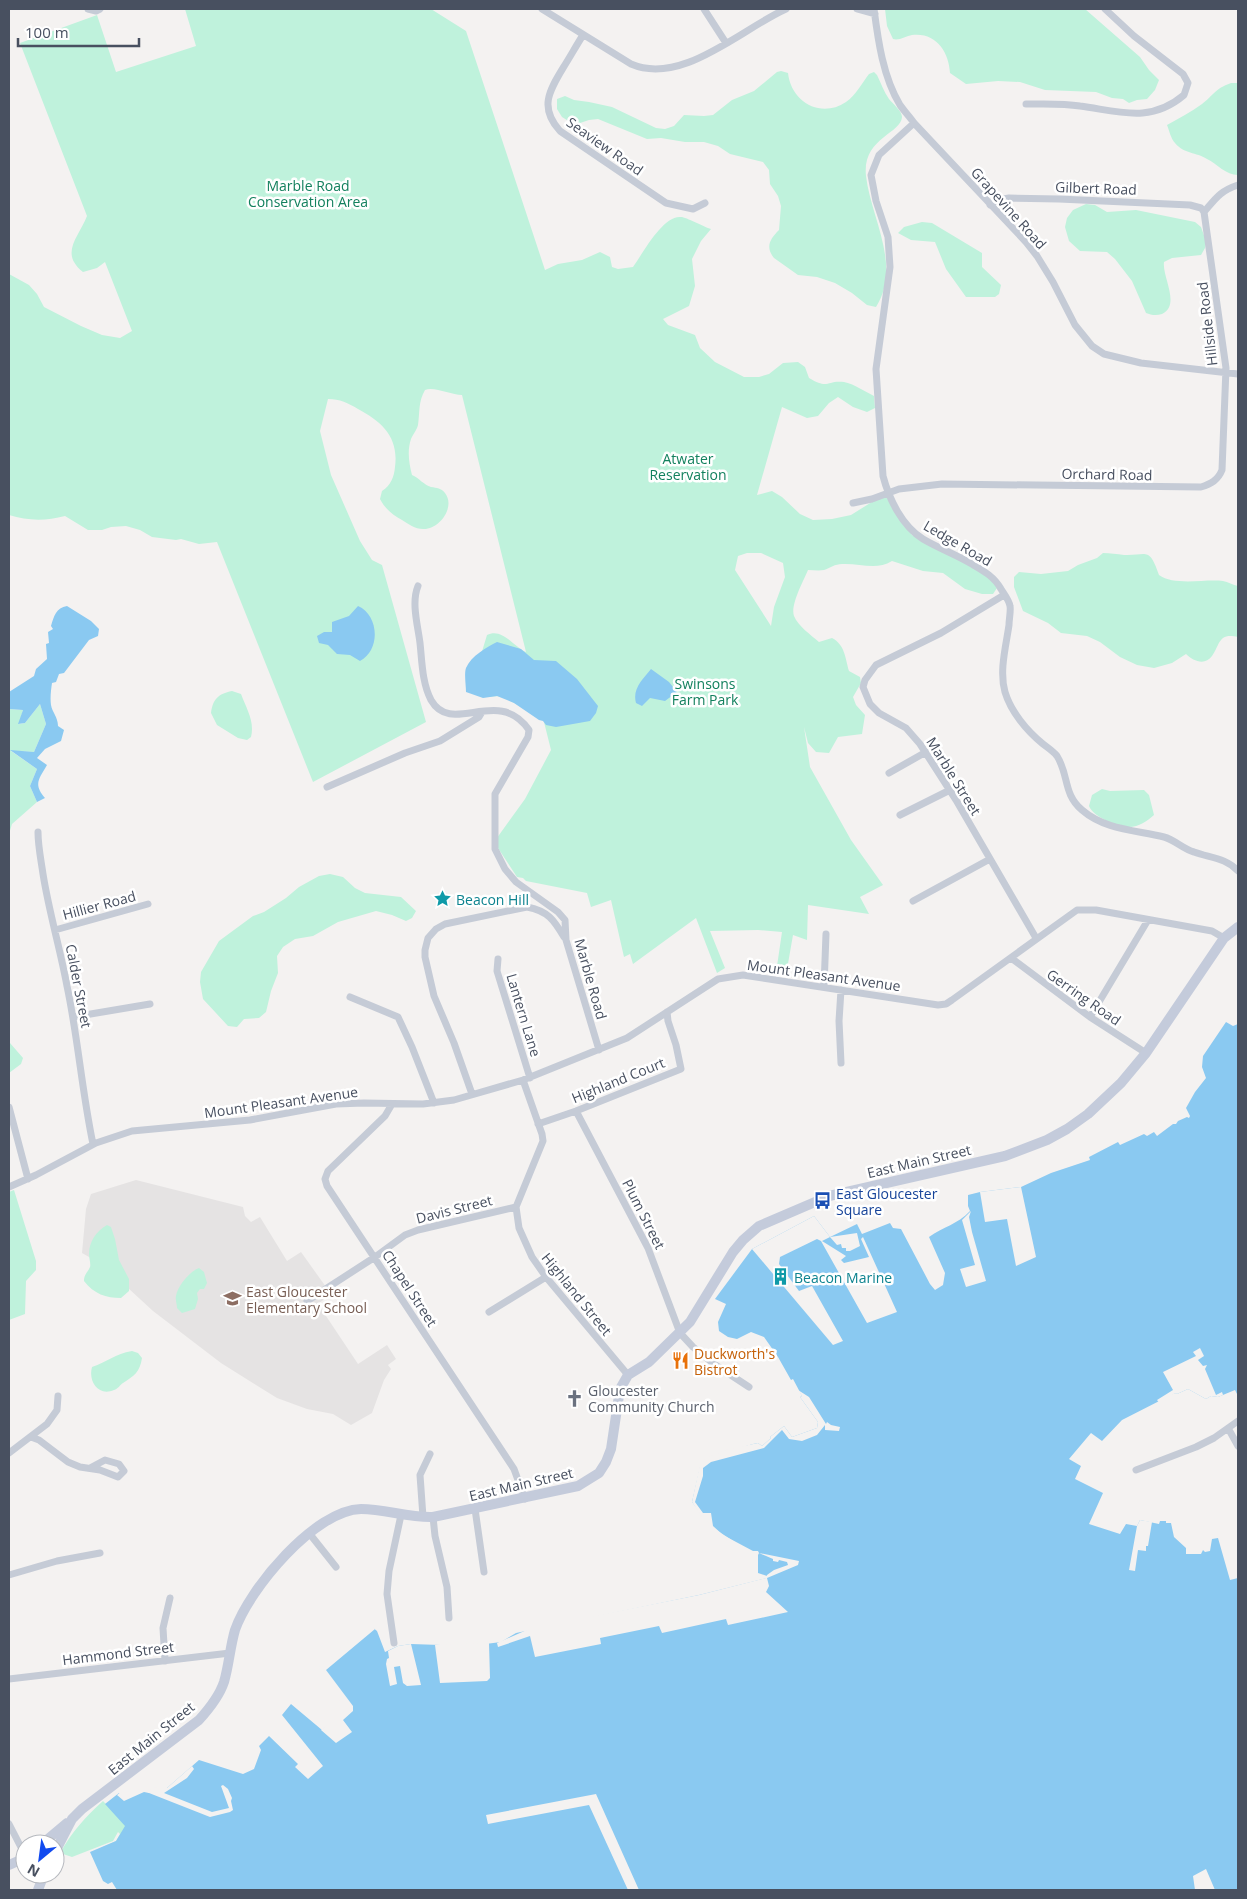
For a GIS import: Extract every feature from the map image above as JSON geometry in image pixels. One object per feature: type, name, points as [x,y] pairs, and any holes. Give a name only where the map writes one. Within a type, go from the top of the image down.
[{"type":"main road","name":"East Main Street","points":[[65,1834],[72,1820],[82,1810],[199,1720],[209,1708],[223,1683],[235,1632],[249,1601],[288,1553],[309,1533],[343,1512],[361,1509],[428,1517],[475,1509],[578,1486],[599,1473],[611,1449],[620,1389],[628,1375],[650,1362],[690,1322],[733,1252],[759,1226],[829,1196],[1005,1156],[1047,1140],[1088,1114],[1121,1083],[1146,1053],[1224,938],[1238,927]]},
{"type":"main road","points":[[54,1834],[72,1820]]},
{"type":"street","points":[[88,9],[98,10]]},
{"type":"street","points":[[542,9],[631,64],[652,70],[684,65],[709,54],[786,9]]},
{"type":"street","points":[[704,9],[726,43]]},
{"type":"street","points":[[857,9],[874,12]]},
{"type":"street","points":[[1026,104],[1072,104],[1122,114],[1140,114],[1158,110],[1184,95],[1188,83],[1183,74],[1134,36],[1105,9]]},
{"type":"street","name":"Grapevine Road","points":[[874,12],[881,51],[900,105],[914,124],[1037,256],[1075,325],[1092,346],[1104,354],[1141,364],[1238,374]]},
{"type":"street","name":"Seaview Road","points":[[583,35],[552,86],[548,97],[548,112],[555,126],[666,203],[693,209],[706,203]]},
{"type":"street","name":"Ledge Road","points":[[914,124],[878,155],[871,175],[876,201],[888,237],[890,267],[876,369],[883,476],[888,493],[915,534],[984,570],[1000,586],[1010,606],[1002,671],[1005,692],[1010,705],[1029,731],[1056,754],[1065,776],[1068,793],[1083,811],[1102,822],[1129,831],[1164,838],[1192,852],[1220,858],[1238,871]]},
{"type":"street","points":[[1203,210],[1218,194],[1226,189],[1238,186]]},
{"type":"street","name":"Gilbert Road","points":[[990,205],[998,200],[1009,198],[1060,199],[1190,205],[1203,210]]},
{"type":"street","name":"Hillside Road","points":[[1203,210],[1221,330],[1225,373]]},
{"type":"street","name":"Orchard Road","points":[[888,493],[898,489],[942,484],[1201,487],[1212,484],[1222,470],[1225,373]]},
{"type":"street","points":[[853,503],[888,493]]},
{"type":"street","name":"Marble Road","points":[[418,586],[415,604],[424,681],[430,698],[443,712],[452,714],[496,710],[509,713],[529,730],[528,737],[495,794],[495,849],[505,869],[516,882],[558,912],[565,920],[566,940],[599,1050]]},
{"type":"street","name":"Marble Street","points":[[1004,595],[941,633],[876,665],[865,680],[863,687],[870,704],[879,713],[906,728],[926,752],[1036,938]]},
{"type":"street","points":[[327,787],[405,752],[440,741],[479,717],[482,712]]},
{"type":"street","points":[[889,773],[926,752]]},
{"type":"street","points":[[900,815],[950,790]]},
{"type":"street","name":"Calder Street","points":[[38,832],[48,906],[55,930],[73,1017],[93,1144]]},
{"type":"street","points":[[913,902],[990,859]]},
{"type":"street","name":"Hillier Road","points":[[55,930],[148,904]]},
{"type":"street","points":[[472,1094],[454,1043],[434,996],[425,957],[428,938],[436,929],[445,924],[527,907],[536,908],[550,916],[566,940]]},
{"type":"street","name":"Mount Pleasant Avenue","points":[[9,1187],[28,1179],[93,1144],[132,1132],[242,1121],[336,1104],[434,1103],[526,1079],[626,1038],[718,979],[728,976],[743,975],[938,1005],[946,1004],[1077,910],[1096,910],[1212,931],[1224,938]]},
{"type":"street","points":[[1090,1018],[1148,920]]},
{"type":"street","points":[[824,987],[826,934]]},
{"type":"street","name":"Gerring Road","points":[[1011,958],[1090,1018],[1146,1053]]},
{"type":"street","name":"Lantern Lane","points":[[498,959],[497,971],[526,1079]]},
{"type":"street","points":[[841,990],[839,1021],[841,1063]]},
{"type":"street","points":[[350,997],[398,1017],[434,1103]]},
{"type":"street","points":[[73,1017],[150,1004]]},
{"type":"street","name":"Highland Court","points":[[538,1124],[576,1111],[680,1069],[667,1012]]},
{"type":"street","points":[[516,1207],[543,1141],[526,1079]]},
{"type":"street","name":"Chapel Street","points":[[392,1104],[385,1116],[328,1172],[325,1179],[514,1469],[525,1498]]},
{"type":"street","points":[[9,1107],[28,1179]]},
{"type":"street","name":"Plum Street","points":[[576,1111],[648,1248],[680,1333]]},
{"type":"street","name":"Davis Street","points":[[307,1301],[405,1235],[418,1230],[516,1207]]},
{"type":"street","name":"Highland Street","points":[[516,1207],[518,1228],[525,1244],[546,1277],[628,1375]]},
{"type":"street","points":[[489,1312],[546,1277]]},
{"type":"street","points":[[680,1333],[692,1346],[714,1364],[749,1387]]},
{"type":"street","points":[[9,1452],[47,1424],[57,1410],[58,1396]]},
{"type":"street","points":[[1136,1470],[1196,1447],[1214,1438],[1238,1421]]},
{"type":"street","points":[[1228,1428],[1238,1446]]},
{"type":"street","points":[[31,1437],[39,1440],[68,1462],[80,1467],[90,1468]]},
{"type":"street","points":[[430,1454],[420,1475],[428,1517],[435,1536],[447,1587],[449,1618]]},
{"type":"street","points":[[475,1509],[484,1572]]},
{"type":"street","points":[[394,1644],[387,1594],[389,1571],[401,1515]]},
{"type":"street","points":[[309,1533],[336,1567]]},
{"type":"street","points":[[9,1575],[57,1561],[100,1554]]},
{"type":"street","points":[[165,1660],[163,1628],[170,1598]]},
{"type":"street","name":"Hammond Street","points":[[9,1679],[230,1653]]},
{"type":"street","points":[[9,1824],[15,1836]]},
{"type":"shaded area","name":"East Gloucester Elementary School","points":[[136,1180],[243,1207],[245,1216],[251,1222],[260,1217],[287,1261],[301,1252],[331,1294],[318,1304],[358,1364],[387,1345],[396,1359],[388,1365],[391,1369],[384,1380],[372,1413],[351,1425],[333,1414],[307,1409],[277,1398],[221,1363],[153,1311],[98,1262],[82,1253],[86,1209],[91,1194]]},
{"type":"green space","name":"Marble Road Conservation Area","points":[[185,9],[431,9],[466,31],[545,270],[558,264],[582,260],[600,252],[610,257],[612,267],[618,269],[633,267],[654,236],[667,222],[674,218],[681,217],[687,219],[711,229],[701,241],[692,259],[695,286],[689,306],[663,319],[668,325],[695,335],[700,348],[715,362],[744,377],[759,377],[769,374],[783,363],[798,362],[805,367],[809,378],[816,382],[824,384],[844,382],[874,396],[875,408],[867,412],[853,407],[838,397],[829,403],[818,416],[807,418],[782,407],[757,495],[772,491],[782,497],[800,514],[813,520],[851,515],[883,495],[888,499],[912,535],[982,572],[993,581],[997,588],[993,594],[982,594],[965,589],[943,573],[923,571],[892,561],[880,566],[842,564],[824,570],[808,570],[796,599],[793,611],[794,616],[802,627],[819,642],[832,638],[840,644],[849,671],[860,677],[861,683],[853,697],[856,705],[865,715],[862,734],[838,737],[829,753],[816,752],[808,743],[804,727],[810,767],[851,840],[883,885],[860,897],[869,914],[808,905],[807,940],[793,935],[786,975],[776,973],[782,932],[758,930],[710,931],[725,968],[717,973],[696,918],[633,964],[630,954],[624,957],[611,900],[591,907],[587,893],[526,881],[523,878],[517,877],[494,842],[525,799],[551,750],[543,718],[501,696],[482,697],[475,692],[480,658],[487,635],[492,633],[503,636],[526,652],[462,395],[429,389],[425,390],[421,399],[418,425],[409,448],[409,462],[412,475],[428,486],[442,490],[448,499],[447,511],[440,522],[435,526],[423,529],[412,526],[395,516],[380,499],[382,491],[392,481],[395,467],[396,456],[394,447],[387,432],[367,414],[347,403],[328,399],[320,431],[331,475],[360,541],[372,560],[382,565],[426,722],[313,782],[217,542],[199,544],[181,539],[152,537],[140,530],[126,526],[88,530],[65,516],[37,520],[9,515],[9,274],[29,285],[37,294],[44,307],[81,326],[102,335],[120,338],[132,331],[105,262],[97,268],[83,272],[72,258],[73,245],[87,216],[20,43],[97,15],[116,72],[196,46]],"holes":[[[747,553],[761,553],[783,563],[785,577],[774,607],[771,626],[735,570],[738,556]]]},
{"type":"green space","points":[[885,9],[1085,9],[1140,57],[1159,80],[1155,90],[1147,99],[1129,103],[1123,99],[1112,98],[1096,92],[1045,90],[1020,82],[998,81],[966,84],[950,73],[944,51],[934,40],[920,35],[893,39],[887,26]]},
{"type":"green space","points":[[777,72],[788,73],[790,83],[801,99],[809,105],[827,109],[836,107],[850,99],[869,74],[874,72],[887,96],[902,115],[900,123],[875,145],[866,163],[869,192],[886,259],[883,291],[876,307],[867,305],[835,283],[817,277],[798,275],[774,258],[769,247],[771,240],[779,230],[781,206],[778,196],[770,184],[769,170],[763,162],[730,154],[718,146],[704,142],[685,142],[661,138],[647,139],[598,119],[580,123],[570,122],[562,117],[557,109],[557,99],[565,96],[574,100],[612,107],[656,128],[665,129],[674,126],[684,115],[713,115],[732,100],[754,91]]},
{"type":"green space","points":[[1231,83],[1238,83],[1238,175],[1234,175],[1211,161],[1179,147],[1172,139],[1167,125],[1198,107],[1218,90]]},
{"type":"green space","points":[[1086,204],[1095,205],[1107,212],[1136,210],[1195,222],[1201,227],[1206,241],[1201,255],[1172,258],[1164,262],[1170,304],[1162,314],[1146,313],[1132,281],[1107,252],[1080,251],[1069,241],[1065,227],[1067,218],[1073,210]]},
{"type":"green space","points":[[922,222],[932,223],[982,253],[982,267],[1001,285],[999,294],[995,297],[966,297],[946,269],[935,242],[911,240],[898,233],[904,227]]},
{"type":"green space","points":[[1103,553],[1124,555],[1146,554],[1153,560],[1159,575],[1173,580],[1223,581],[1238,586],[1238,637],[1227,636],[1220,640],[1212,656],[1206,661],[1192,659],[1186,654],[1172,663],[1154,668],[1137,665],[1120,657],[1100,642],[1087,636],[1061,633],[1048,623],[1023,611],[1014,587],[1014,577],[1019,572],[1041,574],[1068,571],[1097,558]]},
{"type":"green space","points":[[232,691],[241,694],[249,715],[252,731],[251,737],[247,740],[238,738],[217,725],[211,713],[217,698]]},
{"type":"green space","points":[[40,704],[46,724],[34,752],[11,751],[37,769],[30,786],[37,802],[12,824],[9,834],[9,709],[23,710],[19,724],[25,723]]},
{"type":"green space","points":[[1102,789],[1110,791],[1144,790],[1149,795],[1154,815],[1133,827],[1124,827],[1106,821],[1095,814],[1089,806],[1092,795]]},
{"type":"green space","points":[[330,874],[343,877],[355,888],[365,893],[401,897],[416,911],[412,918],[406,921],[376,911],[338,922],[313,936],[295,939],[283,947],[277,956],[278,973],[266,1012],[259,1018],[244,1019],[237,1027],[228,1026],[203,999],[200,982],[201,972],[219,941],[253,916],[264,912],[286,898],[299,887],[319,876]]},
{"type":"green space","points":[[9,1029],[10,1043],[23,1058],[21,1064],[9,1073]]},
{"type":"green space","points":[[14,1190],[36,1261],[36,1270],[26,1281],[25,1314],[9,1320],[9,1192]]},
{"type":"green space","points":[[107,1225],[111,1227],[119,1260],[129,1279],[129,1291],[121,1298],[101,1294],[84,1281],[90,1267],[89,1250],[92,1241],[100,1230]]},
{"type":"green space","points":[[199,1268],[204,1272],[207,1283],[204,1289],[200,1289],[197,1293],[198,1299],[195,1309],[182,1313],[177,1308],[177,1292],[188,1276]]},
{"type":"green space","points":[[132,1351],[138,1353],[142,1358],[140,1367],[133,1376],[117,1389],[108,1392],[99,1389],[93,1382],[92,1367]]},
{"type":"green space","points":[[117,1795],[124,1801],[128,1848],[96,1850],[116,1841],[120,1834],[118,1832],[113,1841],[72,1857],[65,1855],[65,1845],[74,1832],[103,1801],[106,1804]]},
{"type":"water","points":[[67,606],[91,621],[99,629],[98,636],[89,640],[64,673],[59,674],[56,682],[52,683],[52,708],[58,726],[64,730],[61,741],[45,749],[37,758],[47,765],[38,782],[39,789],[45,798],[37,802],[30,786],[37,769],[10,750],[34,752],[46,724],[40,704],[25,723],[18,724],[23,710],[9,709],[9,692],[34,676],[36,669],[47,659],[46,644],[49,643],[48,632],[53,629],[51,626],[56,613]]},
{"type":"water","points":[[358,606],[365,610],[370,617],[375,633],[372,649],[360,661],[350,655],[337,654],[328,645],[319,643],[317,636],[324,632],[332,632],[332,622],[349,616]]},
{"type":"water","points":[[497,642],[521,649],[534,660],[556,661],[577,679],[598,706],[596,713],[590,721],[556,727],[546,725],[543,721],[514,703],[497,696],[483,698],[466,692],[465,673],[468,664],[480,652]]},
{"type":"water","points":[[651,669],[669,682],[677,692],[665,701],[650,698],[642,706],[636,703],[636,693],[639,684]]},
{"type":"water","points":[[1226,1022],[1233,1026],[1238,1024],[1238,1396],[1235,1390],[1218,1397],[1211,1396],[1206,1399],[1188,1389],[1177,1394],[1175,1393],[1122,1420],[1102,1441],[1091,1433],[1069,1459],[1081,1466],[1075,1479],[1103,1493],[1089,1524],[1120,1534],[1126,1524],[1137,1526],[1140,1520],[1159,1524],[1160,1521],[1166,1521],[1166,1523],[1171,1523],[1174,1537],[1186,1548],[1186,1554],[1201,1554],[1203,1550],[1205,1552],[1210,1551],[1212,1539],[1218,1538],[1230,1580],[1238,1578],[1238,1890],[117,1890],[112,1882],[108,1884],[103,1881],[90,1852],[116,1841],[125,1826],[105,1804],[119,1793],[125,1800],[143,1789],[149,1793],[158,1788],[167,1788],[199,1760],[243,1774],[254,1769],[261,1750],[259,1746],[269,1736],[298,1764],[295,1767],[308,1779],[323,1766],[282,1715],[291,1704],[322,1730],[349,1708],[321,1672],[372,1627],[377,1631],[385,1652],[398,1646],[411,1644],[470,1646],[501,1642],[516,1633],[699,1595],[767,1578],[767,1576],[758,1573],[758,1553],[751,1553],[712,1527],[708,1516],[702,1515],[692,1502],[700,1467],[718,1454],[758,1443],[762,1446],[784,1426],[792,1437],[817,1428],[818,1422],[800,1397],[802,1396],[793,1379],[791,1380],[764,1337],[751,1332],[737,1339],[728,1337],[719,1331],[718,1322],[726,1304],[715,1299],[752,1249],[814,1216],[830,1237],[857,1224],[862,1234],[890,1223],[893,1228],[901,1229],[935,1290],[943,1285],[945,1273],[929,1237],[970,1211],[968,1195],[1021,1187],[1051,1173],[1090,1160],[1089,1157],[1118,1142],[1120,1145],[1144,1134],[1147,1136],[1154,1132],[1157,1136],[1178,1121],[1189,1118],[1190,1116],[1186,1108],[1206,1078],[1202,1067],[1203,1056]]},
{"type":"pier","points":[[1021,1187],[1036,1257],[1016,1266],[1007,1219],[985,1222],[980,1192]]},
{"type":"pier","points":[[971,1211],[969,1217],[972,1232],[986,1281],[966,1287],[960,1269],[975,1265],[962,1220]]},
{"type":"pier","points":[[814,1216],[830,1237],[822,1241],[846,1256],[841,1260],[844,1263],[869,1257],[861,1239],[863,1237],[897,1312],[867,1323],[821,1241],[817,1239],[780,1257],[779,1264],[799,1291],[812,1286],[843,1341],[833,1345],[752,1249]]},
{"type":"pier","points":[[857,1233],[860,1246],[846,1251],[846,1248],[842,1248],[841,1244],[837,1245],[830,1237]]},
{"type":"pier","points":[[1200,1348],[1204,1356],[1198,1360],[1203,1366],[1207,1365],[1205,1369],[1216,1395],[1222,1392],[1223,1395],[1218,1397],[1211,1396],[1206,1399],[1188,1389],[1177,1394],[1175,1393],[1160,1404],[1157,1400],[1173,1390],[1163,1372],[1196,1356],[1193,1352]]},
{"type":"pier","points":[[798,1390],[809,1397],[826,1424],[827,1422],[840,1427],[839,1431],[825,1430],[825,1425],[817,1435],[802,1441],[789,1439],[782,1430],[764,1448],[711,1462],[703,1468],[703,1476],[695,1502],[703,1513],[711,1513],[713,1526],[723,1535],[759,1553],[752,1556],[711,1529],[706,1518],[702,1517],[692,1502],[700,1464],[708,1457],[729,1449],[758,1443],[762,1446],[784,1426],[792,1437],[817,1428],[818,1422],[800,1397],[802,1396]]},
{"type":"pier","points":[[1140,1520],[1152,1522],[1148,1546],[1146,1546],[1146,1551],[1138,1550],[1135,1571],[1129,1570],[1137,1526]]},
{"type":"pier","points":[[759,1553],[799,1561],[798,1565],[767,1578],[769,1586],[766,1592],[788,1612],[728,1625],[726,1619],[662,1633],[659,1626],[600,1638],[601,1644],[535,1657],[530,1636],[498,1647],[497,1643],[529,1629],[699,1595],[766,1578],[774,1570],[788,1565],[787,1562],[773,1561],[773,1559]]},
{"type":"pier","points":[[371,1625],[375,1629],[326,1670],[353,1706],[353,1711],[343,1720],[352,1732],[336,1743],[321,1730],[346,1709],[319,1672],[320,1666],[352,1638]]},
{"type":"pier","points":[[489,1643],[490,1678],[487,1681],[440,1683],[435,1645]]},
{"type":"pier","points":[[411,1644],[421,1685],[407,1686],[403,1683],[400,1666],[394,1667],[397,1684],[390,1686],[386,1664],[389,1658],[388,1651],[398,1646]]},
{"type":"pier","points":[[192,1766],[194,1769],[187,1778],[164,1793],[212,1812],[229,1808],[221,1786],[223,1785],[228,1789],[232,1798],[233,1810],[210,1817],[149,1793],[144,1792],[124,1801],[117,1795],[121,1792],[125,1797],[144,1787],[149,1790],[156,1787],[167,1788]]},
{"type":"pier","points":[[596,1794],[639,1890],[628,1890],[589,1805],[488,1824],[486,1815]]},
{"type":"pier","points":[[1206,1869],[1215,1890],[1195,1890],[1193,1876]]},
{"type":"place","name":"Beacon Hill","points":[[442,899]]},
{"type":"place","name":"East Gloucester Square","points":[[822,1201]]},
{"type":"place","name":"Beacon Marine","points":[[780,1277]]},
{"type":"place","name":"East Gloucester Elementary School","points":[[232,1299]]},
{"type":"place","name":"Duckworth's Bistrot","points":[[680,1361]]},
{"type":"place","name":"Gloucester Community Church","points":[[574,1398]]},
{"type":"park label","name":"Atwater Reservation","points":[[688,466]]},
{"type":"park label","name":"Swinsons Farm Park","points":[[705,692]]}]
